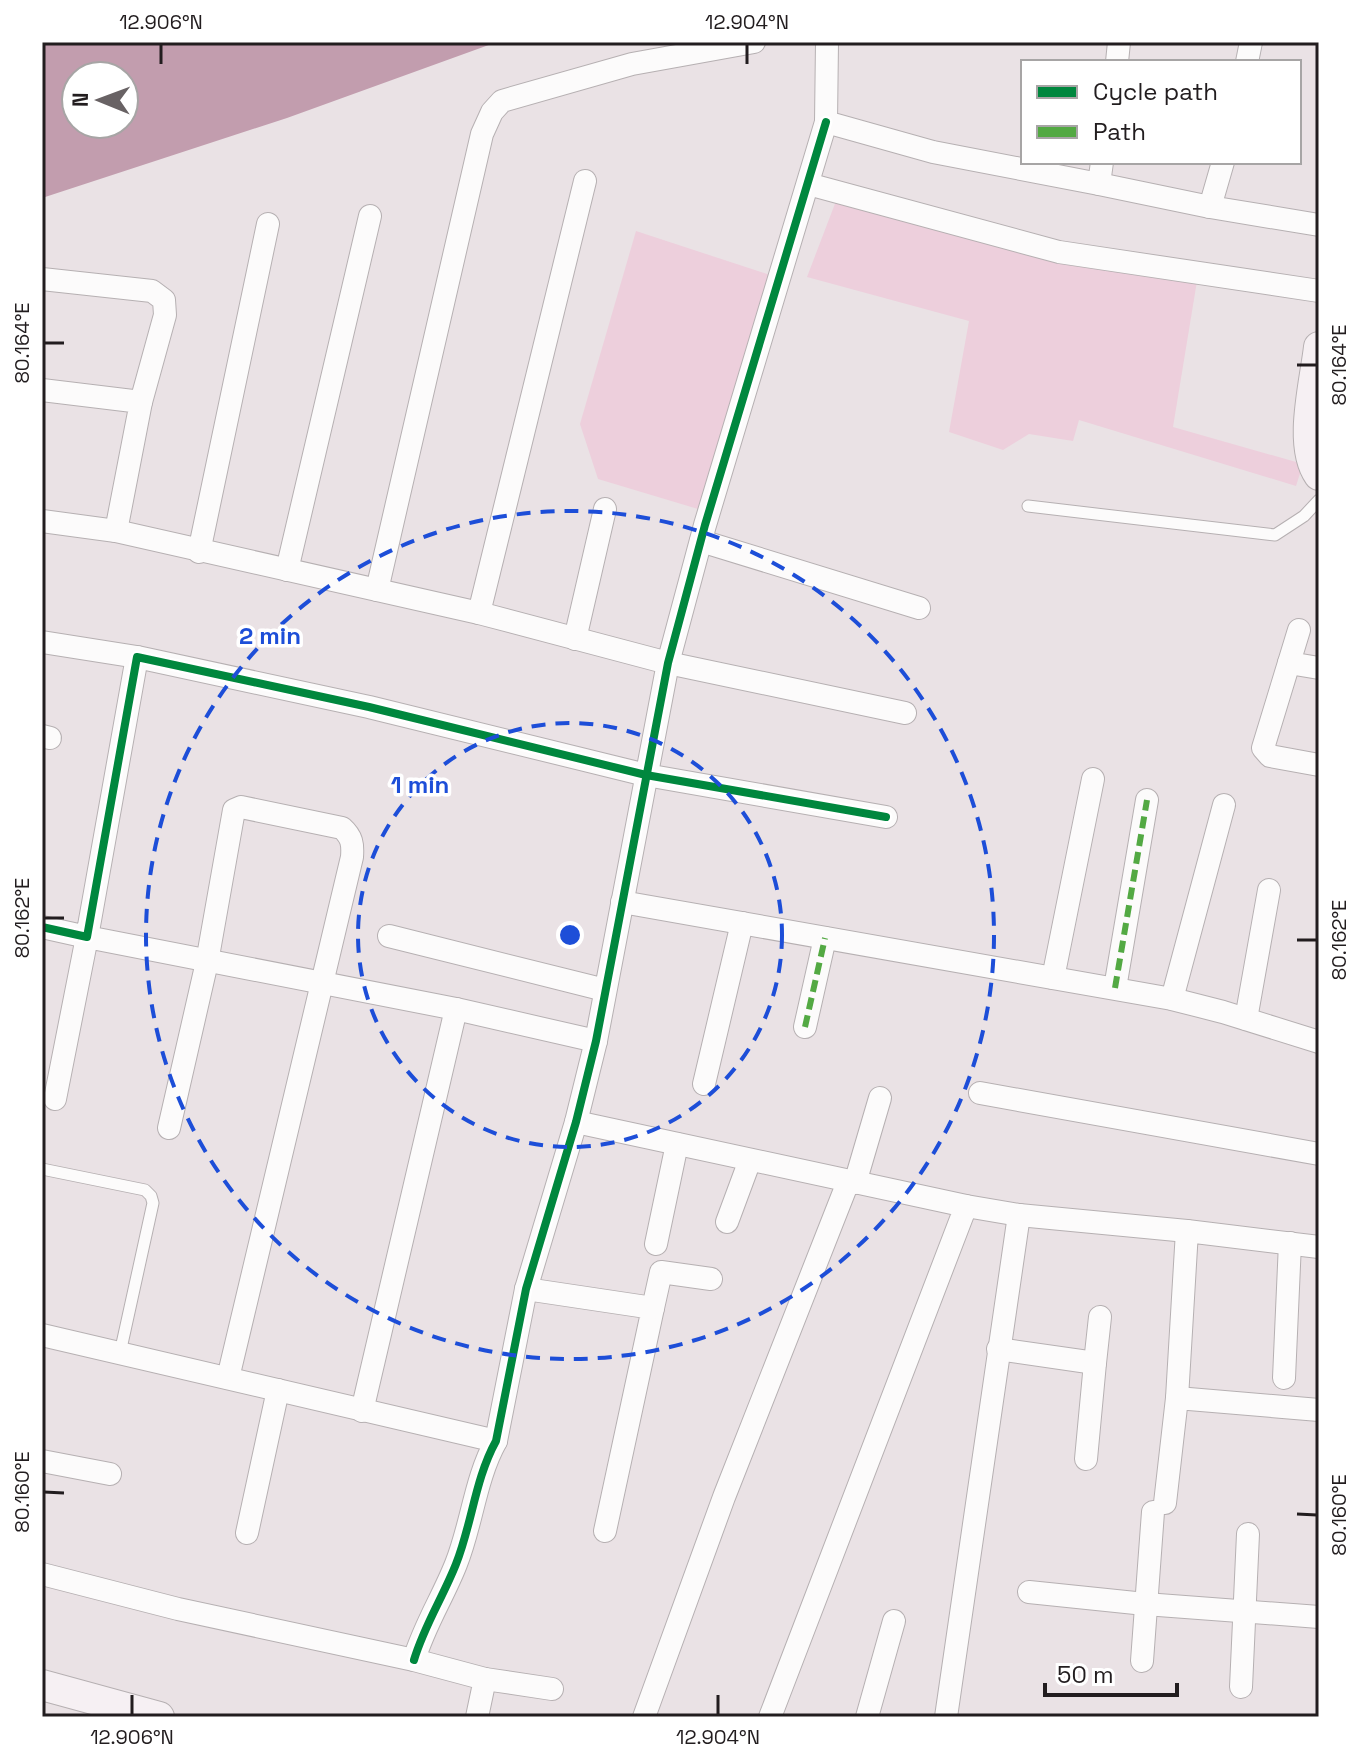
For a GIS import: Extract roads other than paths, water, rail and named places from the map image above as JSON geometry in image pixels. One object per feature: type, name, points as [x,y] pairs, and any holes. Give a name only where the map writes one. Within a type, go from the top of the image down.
[{"type":"street","points":[[377,590],[482,134],[492,112],[502,101],[632,64],[754,42]]},
{"type":"street","points":[[414,1660],[455,1565],[486,1460],[496,1441],[526,1289],[576,1122],[596,1041],[668,663],[775,285],[826,122],[827,42]]},
{"type":"street","points":[[826,122],[933,152],[1021,163]]},
{"type":"street","points":[[1029,164],[1101,173],[1210,207],[1319,225]]},
{"type":"street","points":[[1210,207],[1222,164]]},
{"type":"street","points":[[479,613],[585,181]]},
{"type":"street","points":[[808,184],[1059,252],[1319,291]]},
{"type":"street","points":[[287,570],[370,216]]},
{"type":"street","points":[[199,552],[268,224]]},
{"type":"street","points":[[42,279],[152,291],[164,300],[165,315],[141,402],[116,531]]},
{"type":"street","points":[[1319,347],[1308,442],[1313,466],[1319,475]]},
{"type":"street","points":[[42,390],[141,402]]},
{"type":"street","points":[[575,639],[605,509]]},
{"type":"street","points":[[42,521],[116,531],[479,613],[668,663],[905,713]]},
{"type":"street","points":[[701,541],[919,608]]},
{"type":"street","points":[[1299,630],[1263,748],[1270,756],[1319,765]]},
{"type":"street","points":[[42,642],[137,657],[369,707],[646,775],[886,817]]},
{"type":"street","points":[[55,1099],[137,657]]},
{"type":"street","points":[[1289,663],[1319,668]]},
{"type":"street","points":[[1053,978],[1093,779]]},
{"type":"street","points":[[1115,988],[1147,800]]},
{"type":"street","points":[[1172,999],[1224,805]]},
{"type":"street","points":[[169,1128],[207,962],[234,810],[241,807],[342,828],[353,844],[352,857],[228,1378]]},
{"type":"street","points":[[1246,1019],[1269,890]]},
{"type":"street","points":[[622,902],[1172,999],[1319,1042]]},
{"type":"street","points":[[704,1084],[742,923]]},
{"type":"street","points":[[42,927],[456,1009],[596,1041]]},
{"type":"street","points":[[389,936],[605,990]]},
{"type":"street","points":[[805,1027],[825,938]]},
{"type":"street","points":[[362,1411],[456,1009]]},
{"type":"street","points":[[980,1093],[1319,1154]]},
{"type":"street","points":[[644,1717],[724,1497],[851,1183],[880,1098]]},
{"type":"street","points":[[576,1122],[851,1183],[1019,1215],[1319,1247]]},
{"type":"street","points":[[656,1244],[677,1144]]},
{"type":"street","points":[[727,1222],[750,1160]]},
{"type":"street","points":[[770,1717],[966,1206]]},
{"type":"street","points":[[946,1717],[1019,1215]]},
{"type":"street","points":[[1142,1661],[1145,1604],[1177,1398],[1187,1231]]},
{"type":"street","points":[[1284,1378],[1290,1243]]},
{"type":"street","points":[[605,1531],[661,1272],[711,1279]]},
{"type":"street","points":[[526,1289],[653,1308]]},
{"type":"street","points":[[1086,1459],[1100,1317]]},
{"type":"street","points":[[42,1335],[496,1441]]},
{"type":"street","points":[[998,1349],[1095,1363]]},
{"type":"street","points":[[247,1533],[278,1390]]},
{"type":"street","points":[[1177,1398],[1319,1410]]},
{"type":"street","points":[[42,1461],[110,1474]]},
{"type":"street","points":[[1241,1687],[1248,1534]]},
{"type":"street","points":[[42,1574],[178,1609],[414,1660],[485,1679],[552,1689]]},
{"type":"street","points":[[1029,1592],[1319,1617]]},
{"type":"street","points":[[867,1717],[894,1621]]},
{"type":"street","points":[[477,1717],[485,1679]]},
{"type":"street","points":[[42,1685],[159,1717]]},
{"type":"lane","points":[[1028,506],[1275,535],[1304,516],[1319,500]]},
{"type":"lane","points":[[42,1169],[145,1190],[151,1196],[153,1203],[120,1353]]}]
